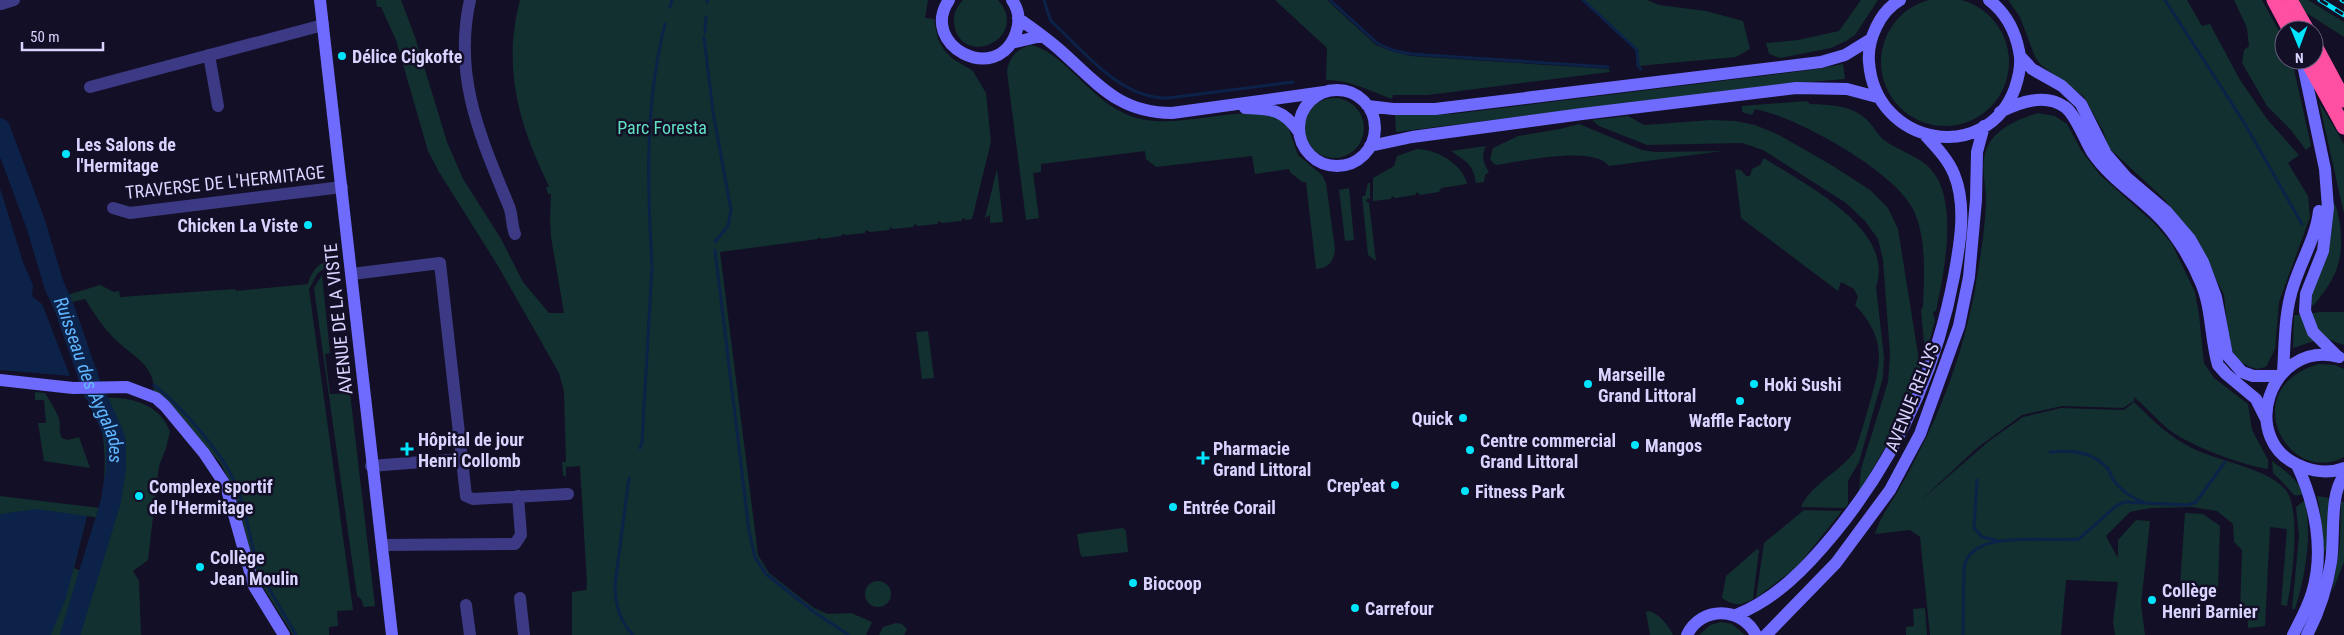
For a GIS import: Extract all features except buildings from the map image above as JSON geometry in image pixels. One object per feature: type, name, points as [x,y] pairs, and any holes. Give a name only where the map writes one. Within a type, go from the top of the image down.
[{"type":"highway","points":[[2274,0],[2285,20]]},
{"type":"highway","points":[[2291,0],[2301,20]]},
{"type":"highway","points":[[2324,63],[2344,100]]},
{"type":"highway","points":[[2313,70],[2344,127]]},
{"type":"street","name":"AVENUE DE LA VISTE","points":[[320,0],[352,274],[371,466],[392,635]]},
{"type":"street","points":[[470,0],[466,24],[464,62],[470,101],[479,135],[510,208],[516,234]]},
{"type":"street","points":[[949,0],[945,6],[943,24],[948,39],[958,51],[967,56],[985,59],[1001,53],[1011,43],[1018,26],[1018,18],[1012,0]]},
{"type":"street","points":[[1898,1],[1877,25],[1871,39],[1868,59],[1870,78],[1877,97],[1890,114],[1906,127],[1925,135],[1946,137],[1965,134],[1984,126],[2000,112],[2012,96],[2019,77],[2020,56],[2017,38],[2009,20],[1989,0]]},
{"type":"street","points":[[2291,0],[2295,20]]},
{"type":"street","points":[[1018,18],[1052,43],[1118,100],[1132,107],[1160,113],[1212,108],[1337,90],[1349,91],[1360,97],[1368,106],[1374,119],[1375,133],[1370,146],[1358,160],[1340,166],[1331,165],[1319,161],[1309,154],[1302,144],[1299,132],[1300,119],[1304,107],[1313,98],[1324,92]]},
{"type":"street","points":[[90,87],[323,26]]},
{"type":"street","points":[[1011,43],[1041,36]]},
{"type":"street","points":[[1368,106],[1393,109],[1435,109],[1821,62],[1844,55],[1871,39]]},
{"type":"street","points":[[209,55],[218,106]]},
{"type":"street","points":[[2020,56],[2032,69],[2062,86],[2081,104],[2106,154],[2126,178],[2166,211],[2190,239],[2203,262],[2216,297],[2228,355],[2242,372],[2253,376],[2281,374]]},
{"type":"street","points":[[2304,70],[2325,169],[2328,208],[2322,250],[2306,294],[2305,311],[2313,332],[2341,357]]},
{"type":"street","points":[[1370,146],[1412,137],[1796,88],[1847,89],[1877,97]]},
{"type":"street","points":[[2000,112],[2018,103],[2031,100],[2053,101],[2067,108],[2093,153],[2112,174],[2161,219],[2183,250],[2202,284],[2218,365],[2256,399],[2266,419]]},
{"type":"street","points":[[1212,108],[1270,109],[1281,112],[1299,132]]},
{"type":"street","name":"AVENUE RELLYS","points":[[1766,635],[1836,562],[1890,490],[1920,434],[1959,326],[1969,277],[1976,200],[1977,152],[1984,126]]},
{"type":"street","name":"AVENUE RELLYS","points":[[1736,615],[1757,606],[1786,585],[1820,552],[1853,511],[1888,458],[1911,414],[1932,358],[1949,302],[1959,254],[1961,213],[1954,174],[1943,155],[1925,135]]},
{"type":"street","points":[[2281,374],[2293,285],[2316,231],[2325,169]]},
{"type":"street","name":"TRAVERSE DE L'HERMITAGE","points":[[113,208],[130,213],[342,187]]},
{"type":"street","points":[[352,274],[440,263],[464,492],[469,498],[568,494]]},
{"type":"street","points":[[2341,357],[2323,354],[2309,356],[2296,362],[2281,374],[2271,389],[2266,404],[2266,419],[2269,433],[2276,446],[2297,465],[2326,472],[2344,468]]},
{"type":"street","points":[[0,380],[94,388],[127,387],[156,398],[180,422],[220,474],[231,499],[254,586],[284,635]]},
{"type":"street","points":[[371,466],[461,459]]},
{"type":"street","points":[[2293,635],[2313,591],[2317,564],[2314,513],[2310,495],[2297,465]]},
{"type":"street","points":[[2307,635],[2324,594],[2334,546],[2335,495],[2344,476]]},
{"type":"street","points":[[382,545],[515,544],[521,535],[518,496]]},
{"type":"street","points":[[520,598],[524,635]]},
{"type":"street","points":[[466,605],[470,635]]},
{"type":"street","points":[[1686,635],[1693,625],[1708,615],[1726,613],[1736,615],[1750,626],[1756,635]]},
{"type":"green space","points":[[1945,-2],[1970,2],[1991,16],[2005,37],[2009,62],[2005,87],[1991,108],[1970,122],[1945,126],[1920,122],[1899,108],[1885,87],[1881,62],[1885,37],[1899,16],[1920,2]]},
{"type":"green space","name":"Parc Foresta","points":[[376,0],[401,0],[415,37],[447,142],[463,179],[500,237],[523,282],[549,313],[564,313],[551,237],[551,194],[548,194],[546,188],[549,186],[529,141],[516,96],[513,73],[513,49],[520,0],[928,0],[925,18],[934,19],[938,39],[944,50],[953,59],[973,71],[986,93],[991,142],[972,219],[966,220],[963,218],[961,221],[942,223],[939,221],[937,224],[918,226],[915,224],[913,227],[893,229],[891,227],[889,230],[870,232],[866,230],[865,233],[843,234],[822,239],[819,237],[818,239],[720,252],[758,555],[769,573],[814,608],[828,614],[851,613],[872,622],[866,635],[572,635],[572,592],[586,590],[587,583],[580,466],[566,467],[566,477],[563,475],[562,462],[566,462],[564,392],[559,373],[498,266],[439,172],[428,151],[396,40],[381,7],[377,7]]},
{"type":"green space","points":[[963,0],[998,0],[1006,13],[1006,25],[1002,35],[993,43],[971,46],[962,40],[955,29],[954,17],[958,6]]},
{"type":"green space","points":[[1275,0],[1327,0],[1376,45],[1411,56],[1609,69],[1610,72],[1428,95],[1393,95],[1392,99],[1352,84],[1326,80],[1327,48]]},
{"type":"green space","points":[[1583,0],[1647,0],[1659,5],[1706,11],[1743,21],[1750,49],[1736,57],[1638,66],[1637,50]]},
{"type":"green space","points":[[1861,0],[1878,0],[1855,35],[1846,41],[1831,48],[1780,58],[1769,54],[1766,43],[1798,40],[1839,31]]},
{"type":"green space","points":[[2008,0],[2187,0],[2202,26],[2210,24],[2240,80],[2267,119],[2299,155],[2288,163],[2308,196],[2310,217],[2279,302],[2275,349],[2266,367],[2257,369],[2237,360],[2228,333],[2224,295],[2195,237],[2163,198],[2109,148],[2103,131],[2084,97],[2041,65],[2035,57],[2020,17]]},
{"type":"green space","points":[[2234,0],[2262,0],[2274,22],[2274,70],[2294,70],[2311,146],[2306,150],[2290,129],[2267,106],[2242,63],[2244,50],[2249,46],[2247,28]]},
{"type":"green space","points":[[2299,0],[2308,0],[2344,22],[2344,37],[2324,24],[2324,20],[2317,20],[2305,12]]},
{"type":"green space","points":[[1032,45],[1058,59],[1107,103],[1121,112],[1137,118],[1155,121],[1174,121],[1232,114],[1251,114],[1269,115],[1286,121],[1298,155],[1322,175],[1326,183],[1335,249],[1330,264],[1316,269],[1306,182],[1302,182],[1289,169],[1255,174],[1252,156],[1156,167],[1146,159],[1145,151],[1041,164],[1041,172],[1033,173],[1039,218],[1026,220],[1007,72],[1015,54],[1022,48]]},
{"type":"green space","points":[[1843,64],[1845,79],[1765,86],[1396,132],[1395,115],[1453,114],[1818,69]]},
{"type":"green space","points":[[1328,98],[1340,98],[1351,103],[1359,111],[1364,122],[1362,140],[1351,153],[1340,158],[1328,158],[1317,153],[1309,145],[1304,134],[1304,122],[1309,111],[1317,103]]},
{"type":"green space","points":[[1807,101],[1810,104],[1833,106],[1855,111],[1869,122],[1879,136],[1924,163],[1936,176],[1943,192],[1947,212],[1947,233],[1943,275],[1936,311],[1933,312],[1935,321],[1929,343],[1924,343],[1921,310],[1923,307],[1924,270],[1921,232],[1913,209],[1902,194],[1886,178],[1866,163],[1818,134],[1773,114],[1755,109],[1752,115],[1742,112],[1742,106]]},
{"type":"green space","points":[[2319,102],[2344,144],[2344,214]]},
{"type":"green space","points":[[2038,113],[2055,116],[2067,124],[2081,150],[2100,175],[2155,224],[2172,244],[2195,292],[2204,363],[2214,378],[2248,404],[2252,430],[2268,460],[2268,469],[2231,459],[2189,442],[2168,429],[2134,397],[2134,401],[2123,408],[2062,406],[2022,415],[1977,448],[1920,501],[1989,441],[2023,417],[2061,408],[2124,410],[2134,402],[2162,428],[2185,445],[2267,476],[2285,489],[2290,498],[2294,528],[2293,563],[2289,595],[2287,606],[2281,605],[2287,529],[2270,527],[2265,626],[2248,628],[2247,612],[2240,613],[2242,550],[2234,542],[2233,524],[2217,511],[2192,507],[2151,508],[2130,512],[2106,536],[2118,558],[2118,540],[2136,520],[2150,521],[2141,604],[2145,635],[2115,635],[2113,622],[2118,582],[2066,580],[2061,635],[1930,635],[1920,537],[1910,530],[1875,534],[1882,517],[1926,438],[1960,350],[1974,295],[1983,236],[1986,201],[1984,159],[1986,150],[1990,141],[2004,128],[2020,119]]},
{"type":"green space","points":[[1628,116],[1644,125],[1711,120],[1735,121],[1755,125],[1779,135],[1833,166],[1870,190],[1888,208],[1898,229],[1921,373],[1889,441],[1859,492],[1861,469],[1888,382],[1890,354],[1883,260],[1878,239],[1865,221],[1846,203],[1763,150],[1742,143],[1647,145],[1599,126],[1592,120]]},
{"type":"green space","points":[[1579,124],[1642,150],[1655,152],[1723,151],[1609,166],[1601,160],[1588,156],[1573,155],[1497,165],[1490,159],[1493,148],[1518,136]]},
{"type":"green space","points":[[1486,146],[1483,159],[1489,172],[1485,175],[1484,182],[1476,183],[1475,176],[1470,167],[1451,151]]},
{"type":"green space","points":[[1417,149],[1432,152],[1448,159],[1460,170],[1467,184],[1441,188],[1439,192],[1420,195],[1417,192],[1415,195],[1395,198],[1392,196],[1391,199],[1373,201],[1373,178],[1394,166],[1397,156]]},
{"type":"green space","points":[[1764,158],[1842,210],[1860,227],[1872,246],[1879,266],[1876,287],[1884,357],[1883,377],[1859,462],[1848,481],[1848,504],[1845,508],[1801,507],[1812,492],[1855,451],[1877,374],[1879,350],[1877,339],[1865,317],[1855,305],[1858,297],[1854,289],[1841,282],[1838,291],[1741,218],[1735,169],[1741,170],[1746,176],[1750,176],[1752,169],[1760,165]]},
{"type":"green space","points":[[997,169],[1003,222],[990,223],[990,215],[985,218]]},
{"type":"green space","points":[[1368,183],[1370,183],[1370,200],[1368,198],[1366,201],[1369,203],[1376,261],[1368,255],[1362,196],[1365,196]]},
{"type":"green space","points":[[1349,188],[1354,240],[1345,241],[1339,190]]},
{"type":"green space","points":[[2333,202],[2337,209],[2340,224],[2340,259],[2328,285],[2314,305],[2309,306]]},
{"type":"green space","points":[[336,259],[317,274],[309,289],[353,610],[337,611],[338,626],[329,627],[329,635],[293,635],[258,579],[233,488],[221,464],[171,404],[154,391],[153,382],[146,367],[111,335],[85,299],[68,303],[64,296],[100,285],[114,292],[119,291],[120,297],[235,289],[236,291],[308,284],[317,267],[325,262]]},
{"type":"green space","points":[[322,275],[330,353],[325,354],[330,394],[350,393],[375,606],[364,607],[361,599],[357,596],[314,288]]},
{"type":"green space","points":[[2344,312],[2344,345],[2327,338],[2315,326],[2309,314]]},
{"type":"green space","points":[[2294,315],[2301,315],[2314,341],[2293,348]]},
{"type":"green space","points":[[928,331],[934,378],[922,379],[916,332]]},
{"type":"green space","points":[[2319,364],[2335,365],[2344,369],[2344,457],[2323,463],[2304,459],[2289,447],[2279,431],[2275,412],[2279,393],[2294,376]]},
{"type":"green space","points":[[35,392],[45,393],[53,406],[59,419],[62,438],[68,440],[79,437],[90,468],[44,461],[38,423],[46,423],[44,400],[35,400]]},
{"type":"green space","points":[[83,396],[91,396],[105,426],[110,443],[112,466],[101,518],[87,516],[74,568],[87,574],[66,635],[0,635],[0,496],[100,508],[105,465],[102,433],[92,406]]},
{"type":"green space","name":"Complexe sportif de l'Hermitage","points":[[103,398],[133,400],[152,408],[166,422],[170,432],[159,466],[148,560],[133,571],[139,581],[141,635],[75,635],[118,480],[119,441]]},
{"type":"green space","points":[[2272,461],[2294,479],[2303,494],[2294,495],[2273,473]]},
{"type":"green space","points":[[2317,496],[2329,498],[2327,551],[2324,551]]},
{"type":"green space","points":[[2305,500],[2308,528],[2307,555],[2299,595],[2295,609],[2292,609],[2299,536],[2296,507]]},
{"type":"green space","points":[[2341,501],[2344,502],[2344,562],[2332,592],[2340,544]]},
{"type":"green space","points":[[1804,510],[1842,511],[1797,567],[1756,598],[1764,543]]},
{"type":"green space","points":[[2185,513],[2203,514],[2220,526],[2218,587],[2180,585]]},
{"type":"green space","points":[[1123,528],[1126,531],[1128,552],[1082,557],[1077,534]]},
{"type":"green space","points":[[1757,549],[1759,550],[1753,599],[1737,604],[1726,601],[1722,598],[1726,576]]},
{"type":"green space","points":[[878,581],[887,585],[891,594],[887,603],[878,607],[869,603],[865,594],[869,585]]},
{"type":"green space","points":[[1925,608],[1927,635],[1906,635],[1906,627],[1914,626],[1913,609]]},
{"type":"green space","points":[[1646,612],[1656,614],[1663,620],[1673,635],[1650,635]]},
{"type":"green space","points":[[1721,622],[1732,624],[1745,635],[1699,635],[1710,625]]},
{"type":"green space","points":[[896,623],[902,624],[907,629],[904,635],[879,635],[883,627]]},
{"type":"water","points":[[0,188],[23,262],[33,285],[32,296],[42,304],[70,376],[0,370]]},
{"type":"water","points":[[37,509],[87,516],[66,598],[51,635],[0,635],[0,514]]},
{"type":"waterway","points":[[670,7],[672,0]]},
{"type":"waterway","points":[[1044,0],[1053,23],[1104,72],[1134,91],[1168,98],[1293,82]]},
{"type":"waterway","points":[[1330,0],[1377,43],[1392,50],[1411,54],[1608,67]]},
{"type":"waterway","points":[[1583,0],[1637,50],[1638,66],[1641,69]]},
{"type":"waterway","points":[[2165,0],[2245,124],[2302,224]]},
{"type":"waterway","points":[[705,32],[706,17]]},
{"type":"waterway","points":[[652,264],[649,143],[654,83],[665,24]]},
{"type":"waterway","points":[[704,37],[713,112],[731,210],[728,226],[715,242]]},
{"type":"waterway","name":"Ruisseau des Aygalades","points":[[0,128],[36,225],[54,285],[64,307],[91,385],[116,442],[116,468],[111,501],[70,635]]},
{"type":"waterway","points":[[715,250],[749,531],[755,557],[766,574],[814,612],[849,635]]},
{"type":"waterway","points":[[640,448],[642,442],[652,267]]},
{"type":"waterway","points":[[86,368],[96,370]]},
{"type":"waterway","points":[[154,385],[191,420],[225,465],[239,493],[258,567]]},
{"type":"waterway","points":[[2050,452],[2074,452],[2096,458],[2108,469],[2113,479],[2123,490],[2135,499],[2144,502]]},
{"type":"waterway","points":[[1963,635],[1964,567],[1970,554],[1981,546],[2013,540],[2079,539],[2116,506],[2124,502],[2188,505],[2196,502],[2225,462]]},
{"type":"waterway","points":[[629,478],[615,584],[621,618],[633,635]]},
{"type":"waterway","points":[[1977,480],[1974,528],[1982,537],[1996,540]]},
{"type":"waterway","points":[[263,578],[296,635]]},
{"type":"railway","points":[[2320,0],[2344,15]]},
{"type":"place","name":"Délice Cigkofte","points":[[342,56]]},
{"type":"place","name":"Les Salons de l'Hermitage","points":[[66,154]]},
{"type":"place","name":"Chicken La Viste","points":[[308,225]]},
{"type":"place","name":"Marseille Grand Littoral","points":[[1588,384]]},
{"type":"place","name":"Hoki Sushi","points":[[1754,384]]},
{"type":"place","name":"Waffle Factory","points":[[1740,401]]},
{"type":"place","name":"Quick","points":[[1463,418]]},
{"type":"place","name":"Mangos","points":[[1635,445]]},
{"type":"place","name":"Hôpital de jour Henri Collomb","points":[[407,449]]},
{"type":"place","name":"Centre commercial Grand Littoral","points":[[1470,450]]},
{"type":"place","name":"Pharmacie Grand Littoral","points":[[1203,458]]},
{"type":"place","name":"Crep'eat","points":[[1395,485]]},
{"type":"place","name":"Fitness Park","points":[[1465,491]]},
{"type":"place","name":"Complexe sportif de l'Hermitage","points":[[139,496]]},
{"type":"place","name":"Entrée Corail","points":[[1173,507]]},
{"type":"place","name":"Collège Jean Moulin","points":[[200,567]]},
{"type":"place","name":"Biocoop","points":[[1133,583]]},
{"type":"place","name":"Collège Henri Barnier","points":[[2152,600]]},
{"type":"place","name":"Carrefour","points":[[1355,608]]}]
